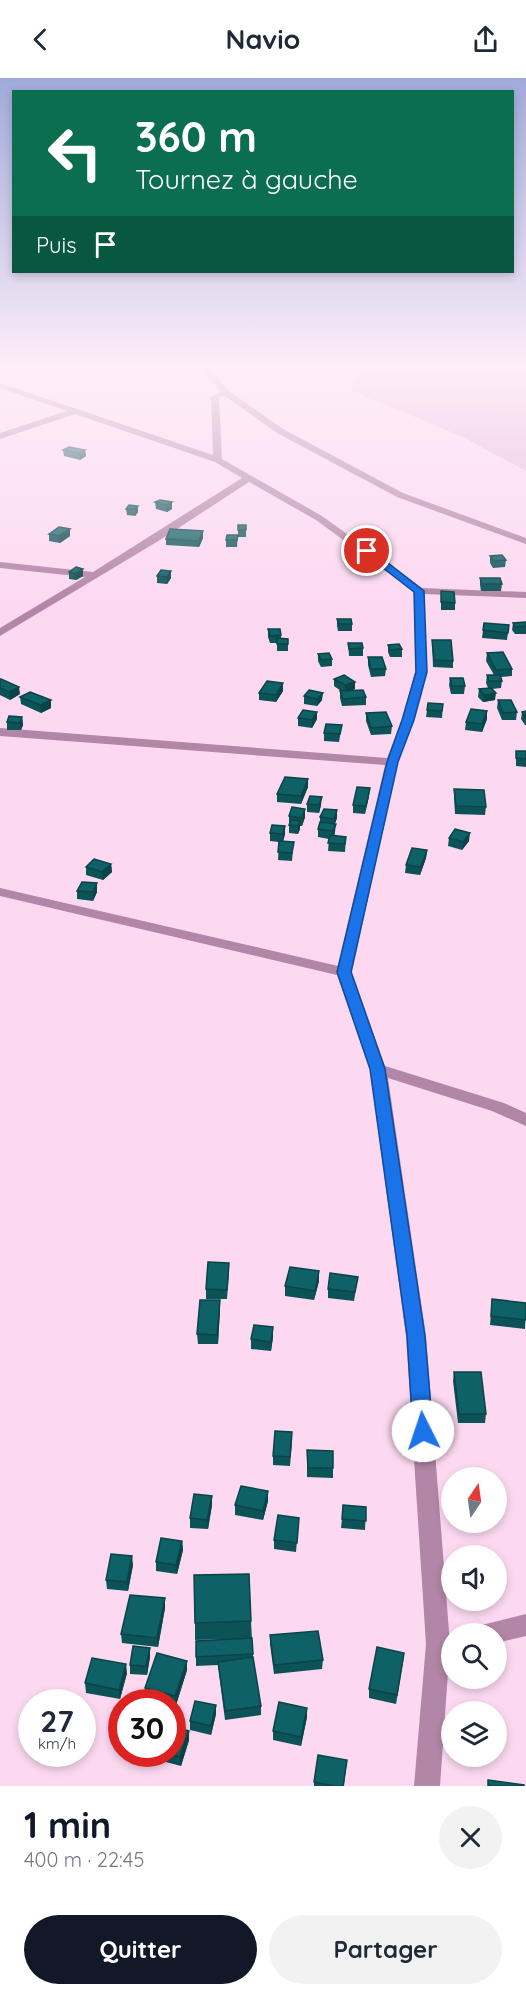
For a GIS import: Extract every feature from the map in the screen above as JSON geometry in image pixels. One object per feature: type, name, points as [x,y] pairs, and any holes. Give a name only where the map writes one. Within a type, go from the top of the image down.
[{"type":"street","points":[[170,445],[218,460],[319,518],[419,591],[526,595]]},
{"type":"street","points":[[217,445],[218,460]]},
{"type":"street","points":[[307,445],[400,495],[526,540]]},
{"type":"street","points":[[0,633],[98,574],[126,554],[204,509],[248,478]]},
{"type":"street","points":[[0,565],[98,574]]},
{"type":"street","points":[[419,591],[421,672],[408,720],[392,762],[344,972],[378,1069],[416,1336],[443,1623]]},
{"type":"street","points":[[0,732],[392,762]]},
{"type":"street","points":[[0,892],[344,972]]},
{"type":"street","points":[[378,1069],[498,1107],[526,1120]]},
{"type":"street","points":[[507,1629],[526,1625]]},
{"type":"street","points":[[427,1786],[441,1675]]},
{"type":"shaded area","points":[[477,445],[526,445],[526,471]]},
{"type":"building","points":[[69,447],[85,450],[79,453],[63,450]]},
{"type":"building","points":[[160,500],[172,502],[167,505],[155,502]]},
{"type":"building","points":[[129,505],[138,506],[135,509],[126,509]]},
{"type":"building","points":[[238,525],[246,525],[246,530],[238,530]]},
{"type":"building","points":[[59,527],[70,529],[59,536],[49,534]]},
{"type":"building","points":[[170,529],[203,531],[199,541],[166,539]]},
{"type":"building","points":[[227,535],[238,535],[237,540],[226,540]]},
{"type":"building","points":[[502,555],[506,560],[494,561],[490,556]]},
{"type":"building","points":[[76,567],[83,569],[75,574],[69,572]]},
{"type":"building","points":[[161,570],[171,571],[167,577],[157,576]]},
{"type":"building","points":[[480,578],[500,578],[502,584],[482,584]]},
{"type":"building","points":[[441,591],[454,592],[455,603],[441,602]]},
{"type":"building","points":[[337,619],[351,619],[352,624],[339,624]]},
{"type":"building","points":[[526,622],[526,626],[515,627],[513,623]]},
{"type":"building","points":[[484,623],[509,625],[508,633],[483,630]]},
{"type":"building","points":[[268,629],[280,629],[281,635],[270,636]]},
{"type":"building","points":[[277,638],[288,639],[288,644],[277,644]]},
{"type":"building","points":[[432,640],[451,640],[453,661],[434,660]]},
{"type":"building","points":[[348,643],[362,643],[363,648],[349,649]]},
{"type":"building","points":[[399,644],[402,649],[390,650],[388,645]]},
{"type":"building","points":[[503,652],[512,669],[496,670],[487,653]]},
{"type":"building","points":[[329,653],[332,659],[321,660],[318,654]]},
{"type":"building","points":[[368,657],[382,657],[386,669],[371,669]]},
{"type":"building","points":[[344,675],[355,682],[345,685],[334,679]]},
{"type":"building","points":[[487,675],[500,675],[502,681],[489,681]]},
{"type":"building","points":[[450,678],[463,678],[465,686],[452,686]]},
{"type":"building","points":[[0,679],[19,687],[9,692],[0,688]]},
{"type":"building","points":[[267,681],[283,683],[276,695],[259,693]]},
{"type":"building","points":[[491,688],[496,693],[484,695],[479,689]]},
{"type":"building","points":[[309,690],[323,693],[317,699],[304,696]]},
{"type":"building","points":[[363,690],[366,697],[343,699],[340,691]]},
{"type":"building","points":[[30,692],[51,700],[40,705],[20,697]]},
{"type":"building","points":[[498,700],[511,700],[517,712],[503,713]]},
{"type":"building","points":[[428,703],[443,704],[442,711],[427,710]]},
{"type":"building","points":[[471,709],[487,711],[482,724],[466,722]]},
{"type":"building","points":[[303,710],[317,712],[312,720],[298,718]]},
{"type":"building","points":[[386,712],[392,726],[371,728],[366,713]]},
{"type":"building","points":[[9,716],[22,717],[20,723],[7,722]]},
{"type":"building","points":[[326,724],[342,725],[340,734],[324,733]]},
{"type":"building","points":[[516,751],[526,751],[526,759],[516,758]]},
{"type":"building","points":[[285,777],[308,779],[301,796],[277,794]]},
{"type":"building","points":[[357,787],[370,788],[366,806],[353,805]]},
{"type":"building","points":[[454,789],[484,790],[486,807],[456,806]]},
{"type":"building","points":[[310,796],[322,797],[319,805],[307,804]]},
{"type":"building","points":[[292,807],[305,809],[302,818],[289,816]]},
{"type":"building","points":[[324,809],[337,810],[334,819],[320,817]]},
{"type":"building","points":[[291,820],[300,821],[298,826],[289,825]]},
{"type":"building","points":[[320,822],[336,824],[333,831],[318,829]]},
{"type":"building","points":[[272,825],[285,826],[283,834],[270,833]]},
{"type":"building","points":[[455,829],[470,833],[463,842],[449,838]]},
{"type":"building","points":[[330,835],[346,837],[345,844],[328,843]]},
{"type":"building","points":[[279,841],[294,842],[292,853],[278,852]]},
{"type":"building","points":[[412,848],[427,850],[421,867],[406,865]]},
{"type":"building","points":[[94,859],[111,864],[102,872],[86,867]]},
{"type":"building","points":[[82,882],[97,883],[93,892],[77,891]]},
{"type":"building","points":[[208,1262],[229,1263],[227,1290],[206,1289]]},
{"type":"building","points":[[290,1267],[319,1271],[315,1291],[285,1286]]},
{"type":"building","points":[[330,1273],[358,1277],[355,1292],[328,1289]]},
{"type":"building","points":[[492,1299],[526,1303],[526,1320],[491,1316]]},
{"type":"building","points":[[200,1300],[220,1300],[217,1335],[197,1334]]},
{"type":"building","points":[[254,1325],[273,1327],[271,1342],[251,1339]]},
{"type":"building","points":[[454,1372],[481,1372],[486,1414],[459,1414]]},
{"type":"building","points":[[275,1431],[292,1432],[290,1457],[273,1456]]},
{"type":"building","points":[[307,1450],[333,1451],[333,1468],[308,1468]]},
{"type":"building","points":[[241,1486],[268,1491],[263,1511],[235,1505]]},
{"type":"building","points":[[194,1494],[212,1496],[207,1520],[190,1518]]},
{"type":"building","points":[[343,1505],[366,1507],[366,1521],[342,1519]]},
{"type":"building","points":[[278,1515],[299,1518],[297,1543],[274,1540]]},
{"type":"building","points":[[161,1538],[182,1541],[176,1565],[156,1562]]},
{"type":"building","points":[[111,1554],[132,1556],[127,1582],[106,1580]]},
{"type":"building","points":[[249,1574],[251,1621],[195,1623],[194,1575]]},
{"type":"building","points":[[130,1595],[165,1598],[157,1638],[121,1634]]},
{"type":"building","points":[[318,1631],[323,1660],[274,1665],[270,1635]]},
{"type":"building","points":[[252,1638],[253,1654],[196,1657],[196,1641]]},
{"type":"building","points":[[133,1646],[150,1648],[146,1666],[130,1665]]},
{"type":"building","points":[[377,1647],[404,1653],[397,1695],[369,1689]]},
{"type":"building","points":[[157,1653],[187,1661],[177,1689],[145,1688]]},
{"type":"building","points":[[253,1657],[261,1706],[225,1711],[218,1662]]},
{"type":"building","points":[[92,1658],[126,1664],[119,1689],[85,1683]]},
{"type":"building","points":[[195,1701],[216,1705],[211,1726],[190,1721]]},
{"type":"building","points":[[279,1702],[307,1708],[301,1737],[273,1731]]},
{"type":"building","points":[[318,1755],[347,1760],[343,1786],[314,1782]]},
{"type":"building","points":[[488,1780],[524,1785],[524,1786],[488,1786]]},
{"type":"route","points":[[367,551],[419,591],[421,672],[408,720],[392,762],[344,972],[378,1069],[416,1336],[423,1431]]}]
